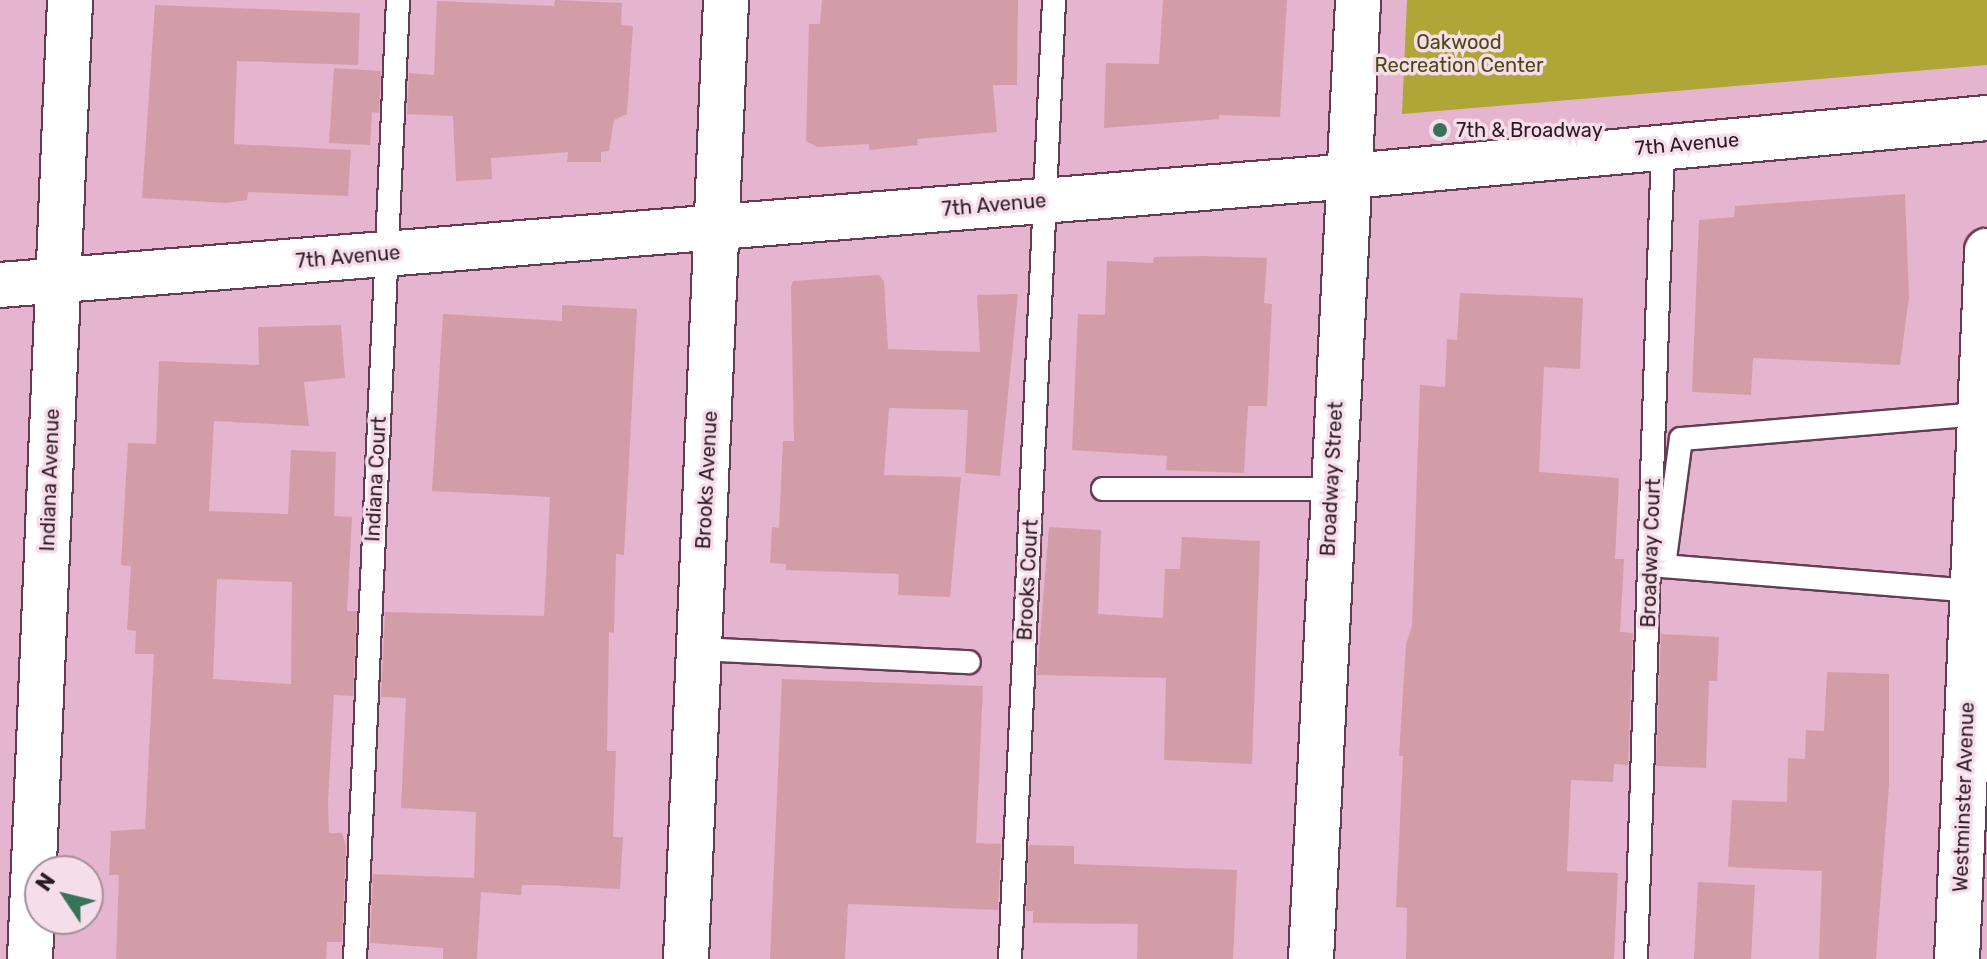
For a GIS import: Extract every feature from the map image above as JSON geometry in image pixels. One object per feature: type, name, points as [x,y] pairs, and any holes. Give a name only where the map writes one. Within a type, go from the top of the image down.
[{"type":"street","name":"Indiana Avenue","points":[[30,959],[70,0]]},
{"type":"street","name":"Brooks Avenue","points":[[686,959],[726,0]]},
{"type":"street","name":"Broadway Street","points":[[1311,959],[1331,489],[1351,176],[1358,0]]},
{"type":"street","name":"7th Avenue","points":[[0,285],[1351,176],[1987,118]]},
{"type":"street","name":"Westminster Avenue","points":[[1957,959],[1987,251]]},
{"type":"lane","name":"Indiana Court","points":[[355,959],[398,0]]},
{"type":"lane","name":"Brooks Court","points":[[1010,959],[1054,0]]},
{"type":"lane","name":"Broadway Court","points":[[1636,959],[1663,146]]},
{"type":"lane","points":[[1973,591],[1664,566],[1681,439],[1980,414]]},
{"type":"lane","points":[[1103,489],[1331,489]]},
{"type":"lane","points":[[699,649],[969,662]]},
{"type":"green space","name":"Oakwood Recreation Center","points":[[1407,0],[1987,0],[1987,65],[1402,114]]},
{"type":"building","points":[[555,0],[622,3],[621,25],[633,26],[627,114],[614,120],[609,151],[601,152],[601,162],[567,162],[568,152],[491,158],[492,179],[456,181],[453,116],[407,114],[409,73],[434,75],[437,1],[554,6]]},
{"type":"building","points":[[822,0],[1018,0],[1017,85],[993,85],[997,132],[917,139],[918,145],[869,150],[869,144],[817,147],[806,141],[809,24],[820,24]]},
{"type":"building","points":[[1163,0],[1287,0],[1280,117],[1219,115],[1219,119],[1104,128],[1106,63],[1159,64]]},
{"type":"building","points":[[155,5],[360,13],[358,65],[237,61],[234,144],[351,150],[348,196],[248,192],[247,200],[227,203],[142,198]]},
{"type":"building","points":[[334,68],[381,71],[379,113],[372,112],[370,145],[329,143]]},
{"type":"building","points":[[1905,194],[1909,297],[1900,365],[1753,358],[1751,395],[1692,392],[1699,220],[1734,217],[1735,206]]},
{"type":"building","points":[[1154,257],[1267,258],[1264,303],[1272,304],[1267,406],[1248,406],[1244,473],[1166,470],[1167,456],[1072,450],[1078,314],[1105,315],[1107,261],[1153,263]]},
{"type":"building","points":[[879,275],[884,281],[888,349],[980,352],[977,295],[1018,294],[1000,476],[965,473],[968,410],[889,408],[884,475],[961,477],[950,597],[898,595],[899,574],[786,570],[786,564],[770,563],[772,527],[779,528],[783,441],[794,441],[793,281]]},
{"type":"building","points":[[1460,293],[1583,298],[1580,369],[1544,367],[1539,472],[1619,478],[1615,559],[1624,559],[1620,632],[1633,633],[1628,765],[1614,764],[1613,782],[1571,780],[1567,871],[1618,873],[1614,959],[1406,959],[1407,908],[1396,907],[1403,756],[1399,756],[1406,644],[1412,626],[1420,385],[1445,387],[1447,339],[1457,340]]},
{"type":"building","points":[[562,305],[637,309],[624,555],[616,554],[614,633],[609,632],[607,751],[616,751],[613,837],[623,837],[620,889],[522,885],[521,895],[481,892],[477,959],[443,959],[443,948],[370,943],[373,874],[474,878],[476,812],[401,808],[406,698],[381,697],[385,612],[544,616],[550,497],[432,491],[443,314],[562,321]]},
{"type":"building","points":[[341,325],[345,378],[304,382],[309,426],[214,421],[209,511],[288,514],[291,450],[336,452],[334,516],[352,517],[347,611],[357,611],[353,696],[334,695],[328,801],[329,833],[342,833],[346,846],[342,942],[327,942],[326,959],[116,959],[119,875],[109,875],[111,831],[145,829],[154,654],[135,654],[136,631],[127,630],[131,566],[121,565],[128,443],[156,444],[159,361],[259,365],[258,327]],"holes":[[[217,579],[292,582],[291,684],[213,679]]]},
{"type":"building","points":[[1049,527],[1101,530],[1098,614],[1163,618],[1165,569],[1180,569],[1182,537],[1260,541],[1252,764],[1164,760],[1166,678],[1037,675]]},
{"type":"building","points":[[1661,634],[1719,637],[1717,681],[1709,681],[1706,768],[1656,766]]},
{"type":"building","points":[[1827,672],[1889,674],[1889,785],[1876,959],[1819,959],[1822,871],[1728,867],[1732,800],[1787,802],[1788,758],[1805,759],[1806,730],[1824,731]]},
{"type":"building","points":[[782,679],[983,686],[976,843],[1001,844],[998,910],[848,904],[845,959],[770,959]]},
{"type":"building","points":[[1029,845],[1074,846],[1074,864],[1237,870],[1233,959],[1137,959],[1138,924],[1033,923],[1033,911],[1026,911]]},
{"type":"building","points":[[1698,882],[1755,885],[1751,959],[1694,959]]},
{"type":"place","name":"7th & Broadway","points":[[1440,130]]}]
